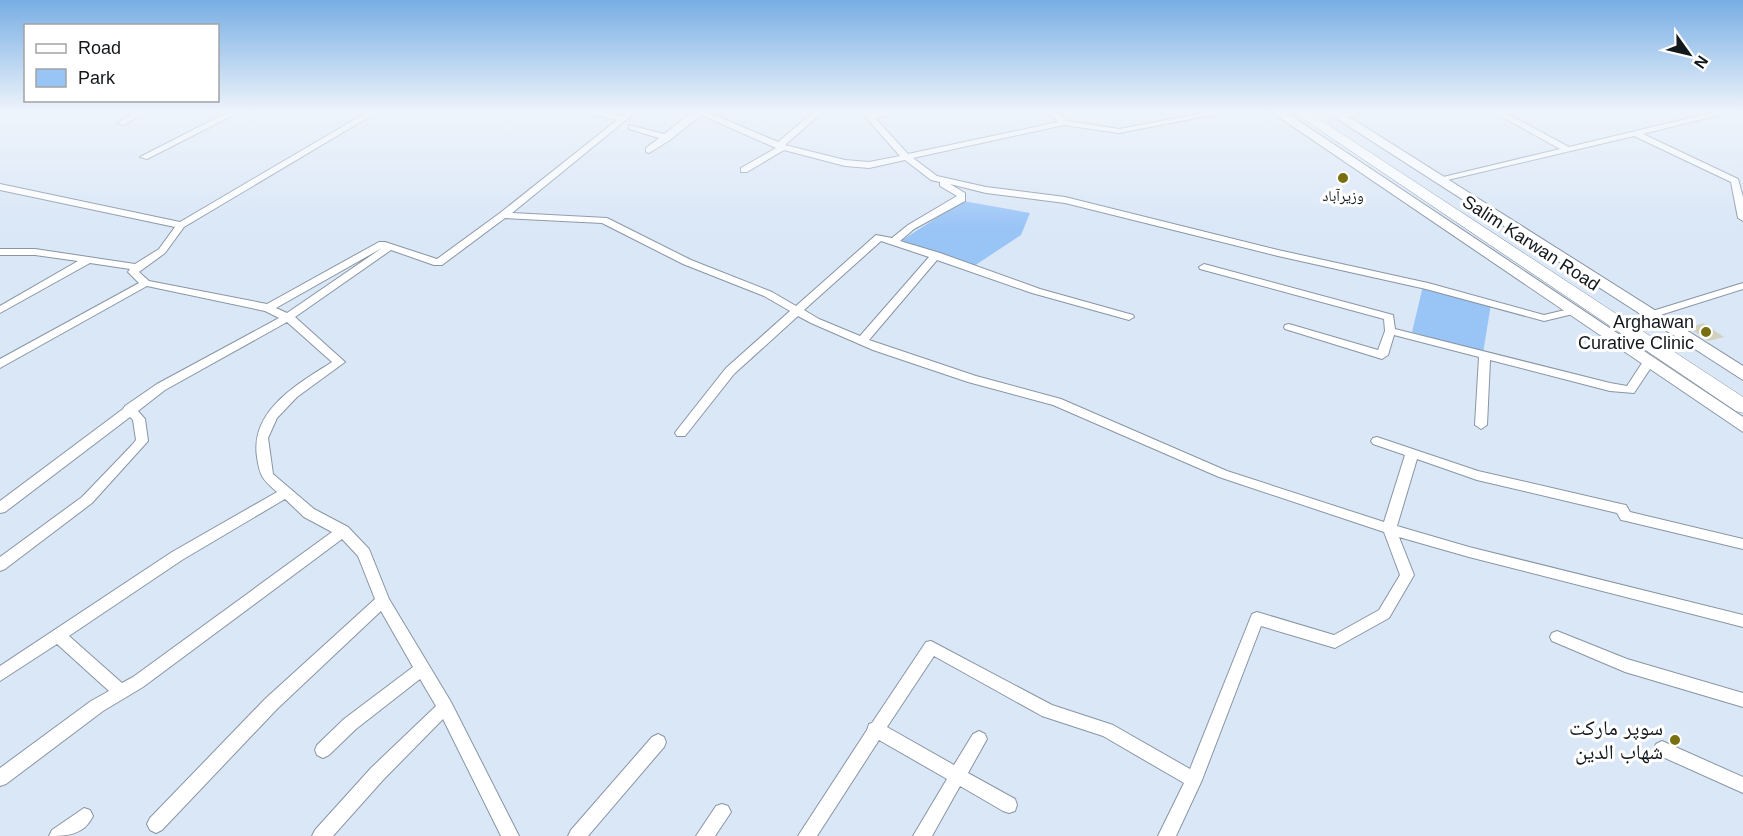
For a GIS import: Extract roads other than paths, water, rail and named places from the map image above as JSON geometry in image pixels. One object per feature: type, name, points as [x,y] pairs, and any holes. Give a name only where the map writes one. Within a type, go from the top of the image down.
[{"type":"main road","name":"Salim Karwan Road","points":[[1345,150],[1450,207],[1743,391]]},
{"type":"main road","name":"Salim Karwan Road","points":[[1369,150],[1743,406]]},
{"type":"street","points":[[144,157],[158,150]]},
{"type":"street","points":[[309,150],[182,225],[162,251],[133,272],[147,283],[268,308],[288,317],[339,362],[289,397],[273,416],[262,437],[267,476],[309,513],[343,531],[364,553],[383,601],[445,707],[510,836]]},
{"type":"street","points":[[268,308],[380,245],[391,246],[438,263],[585,150]]},
{"type":"street","points":[[744,170],[776,150]]},
{"type":"street","points":[[794,150],[857,165],[869,165],[934,150]]},
{"type":"street","points":[[894,241],[911,227],[962,199],[962,195],[934,178],[900,150]]},
{"type":"street","points":[[1344,150],[1569,312],[1743,426]]},
{"type":"street","points":[[1394,150],[1743,374]]},
{"type":"street","points":[[1442,180],[1568,150]]},
{"type":"street","points":[[1670,150],[1739,182],[1743,218]]},
{"type":"street","points":[[934,178],[986,190],[1065,200],[1278,253],[1428,286],[1544,318],[1569,312]]},
{"type":"street","points":[[0,187],[182,225]]},
{"type":"street","points":[[503,215],[604,220],[687,262],[768,294],[815,321],[862,341],[972,379],[1057,402],[1223,474],[1389,529],[1743,621]]},
{"type":"street","points":[[681,433],[730,372],[796,309],[879,237],[1036,291],[1129,317]]},
{"type":"street","points":[[0,508],[161,387],[288,317],[391,246]]},
{"type":"street","points":[[0,252],[35,252],[137,267]]},
{"type":"street","points":[[862,341],[936,255]]},
{"type":"street","points":[[0,310],[88,260]]},
{"type":"street","points":[[1204,267],[1389,317],[1390,331],[1382,355],[1289,327]]},
{"type":"street","points":[[0,364],[147,283]]},
{"type":"street","points":[[1650,315],[1743,286]]},
{"type":"street","points":[[1390,331],[1610,387],[1630,390],[1648,363]]},
{"type":"street","points":[[1481,425],[1485,356]]},
{"type":"street","points":[[0,565],[87,500],[142,441],[139,419],[129,409]]},
{"type":"street","points":[[1377,441],[1477,475],[1621,509],[1627,516],[1743,544]]},
{"type":"street","points":[[1167,836],[1194,780],[1257,618],[1335,642],[1362,624],[1373,623],[1383,614],[1407,575],[1389,529],[1413,454]]},
{"type":"street","points":[[0,674],[177,556],[287,492]]},
{"type":"street","points":[[0,778],[120,691],[138,682],[343,531]]},
{"type":"street","points":[[156,824],[270,704],[383,601]]},
{"type":"street","points":[[58,635],[120,691]]},
{"type":"street","points":[[1557,637],[1625,664],[1743,700]]},
{"type":"street","points":[[807,836],[928,649],[935,647],[1048,711],[1107,730],[1194,780]]},
{"type":"street","points":[[323,750],[350,724],[422,669]]},
{"type":"street","points":[[321,836],[377,774],[445,707]]},
{"type":"street","points":[[875,729],[1009,805]]},
{"type":"street","points":[[922,836],[979,739]]},
{"type":"street","points":[[577,836],[658,742]]},
{"type":"street","points":[[1662,749],[1743,785]]},
{"type":"street","points":[[705,836],[722,812]]},
{"type":"street","points":[[58,836],[84,816]]},
{"type":"place","name":"وزیرآباد","points":[[1343,178]]},
{"type":"place","name":"Arghawan Curative Clinic","points":[[1706,332]]},
{"type":"place","name":"سوپر مارکت شهاب الدین","points":[[1675,740]]}]
